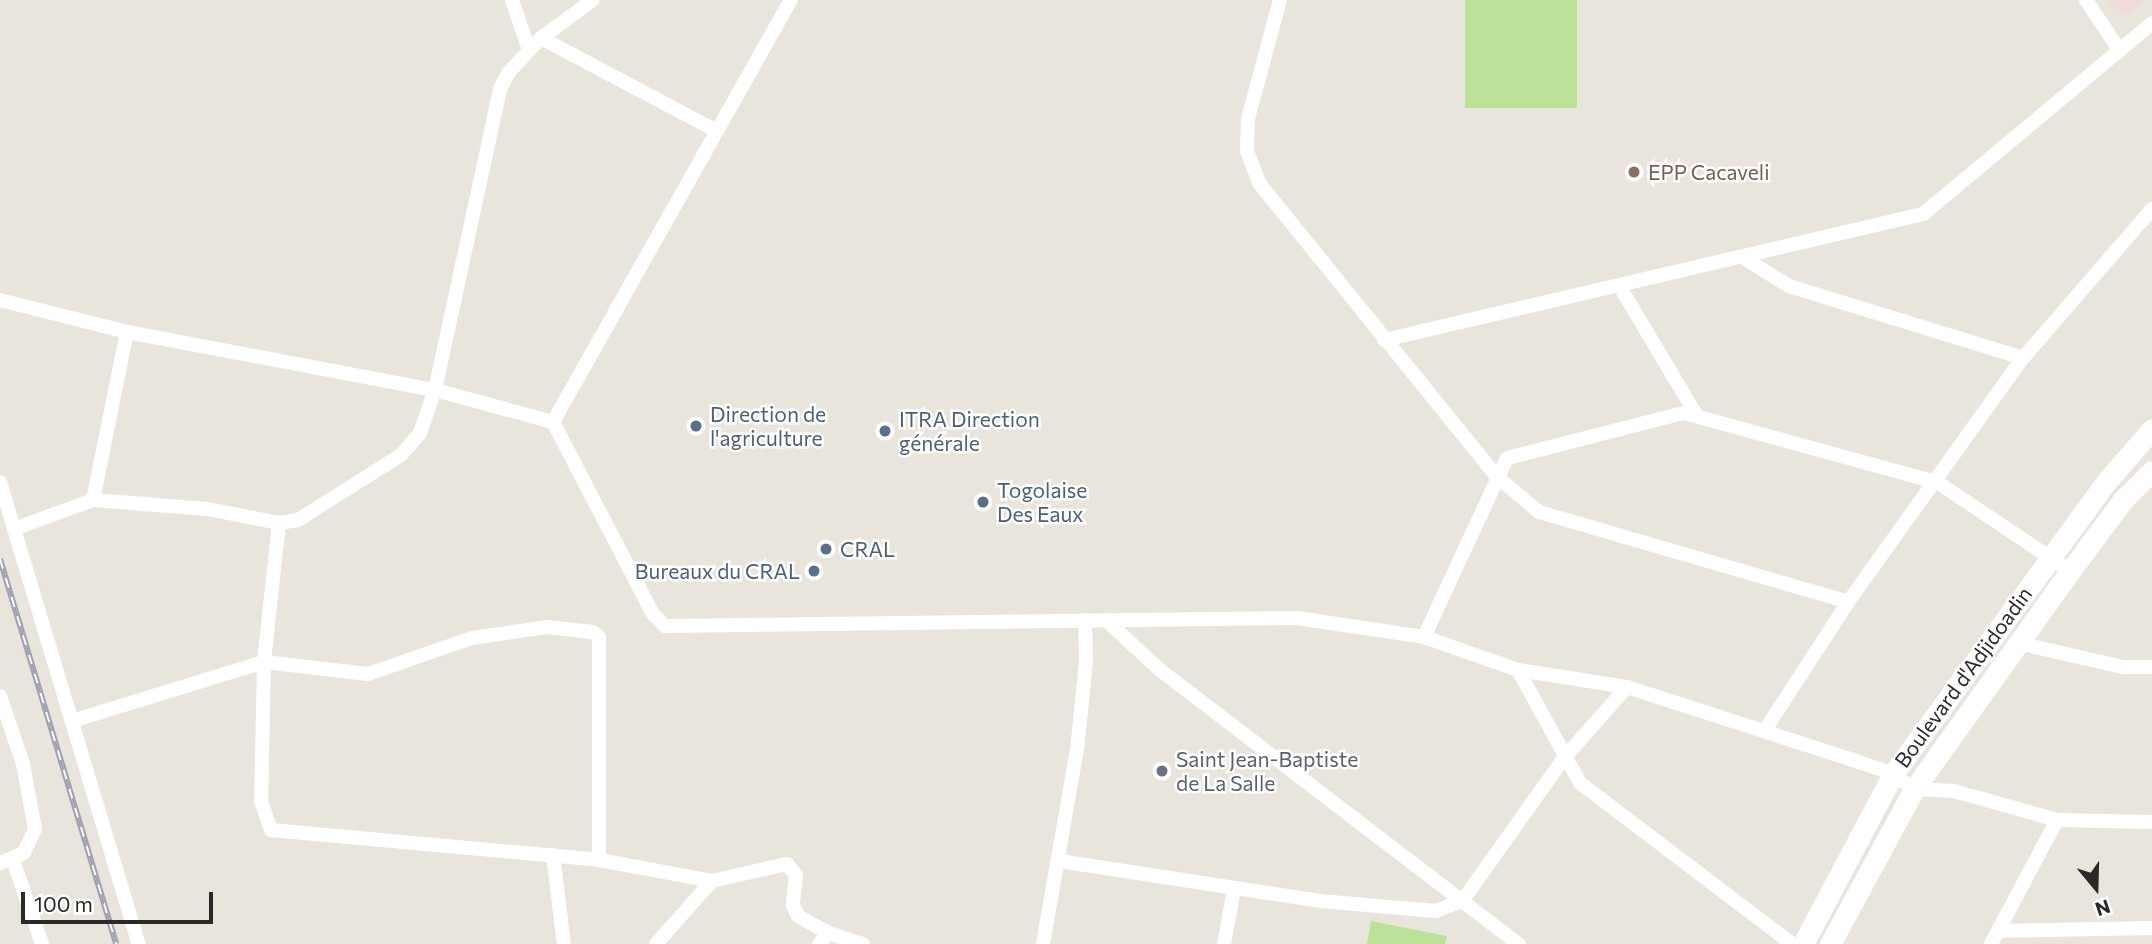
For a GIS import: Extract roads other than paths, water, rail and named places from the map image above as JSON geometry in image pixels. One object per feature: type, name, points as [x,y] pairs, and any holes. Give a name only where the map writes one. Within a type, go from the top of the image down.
[{"type":"main road","name":"Boulevard d'Adjidoadin","points":[[1803,944],[1893,774],[2052,555],[2152,429]]},
{"type":"main road","name":"Boulevard d'Adjidoadin","points":[[1830,944],[1914,789],[2070,570],[2123,500],[2152,471]]},
{"type":"street","points":[[512,0],[528,50]]},
{"type":"street","points":[[14,529],[93,500],[208,509],[279,523],[315,511],[401,454],[420,433],[435,390],[493,110],[508,73],[541,38],[593,0]]},
{"type":"street","points":[[553,422],[715,130],[791,0]]},
{"type":"street","points":[[1280,0],[1248,119],[1247,151],[1259,183],[1496,476],[1539,512],[1848,602]]},
{"type":"street","points":[[2086,0],[2118,48]]},
{"type":"street","points":[[1384,340],[1909,219],[1937,206],[2118,48],[2152,23]]},
{"type":"street","points":[[541,38],[715,130]]},
{"type":"street","points":[[1765,730],[1848,602],[1937,482],[2022,358],[2152,209]]},
{"type":"street","points":[[1744,258],[1789,286],[2022,358]]},
{"type":"street","points":[[1620,287],[1695,413]]},
{"type":"street","points":[[0,300],[127,332],[435,390],[553,422],[653,614],[665,626],[1297,618],[1424,637],[1518,670],[1627,687],[1893,774],[1914,789],[1954,791],[2057,820],[2152,822]]},
{"type":"street","points":[[93,500],[127,332]]},
{"type":"street","points":[[1424,637],[1496,476],[1515,453],[1695,413],[1937,482],[2052,555],[2070,570]]},
{"type":"street","points":[[0,482],[4,513],[14,529],[139,944]]},
{"type":"street","points":[[279,523],[264,662],[261,801],[271,830],[599,860],[712,881],[787,864],[796,875],[794,912],[824,939],[863,944]]},
{"type":"street","points":[[1043,944],[1059,861],[1086,662],[1085,620]]},
{"type":"street","points":[[1106,620],[1160,670],[1519,944]]},
{"type":"street","points":[[72,721],[264,662],[368,674],[472,638],[547,627],[597,634],[599,860]]},
{"type":"street","points":[[2018,643],[2123,667],[2152,667]]},
{"type":"street","points":[[1518,670],[1580,783],[1792,944]]},
{"type":"street","points":[[1059,861],[1234,889],[1428,912],[1463,900],[1564,758],[1627,687]]},
{"type":"street","points":[[0,696],[23,764],[35,829],[30,847],[6,861],[41,944]]},
{"type":"street","points":[[1995,937],[2057,820]]},
{"type":"street","points":[[554,855],[564,944]]},
{"type":"street","points":[[656,944],[712,881]]},
{"type":"street","points":[[1224,944],[1234,889]]},
{"type":"street","points":[[1995,937],[2152,928]]},
{"type":"railway","points":[[0,559],[116,944]]},
{"type":"place","name":"EPP Cacaveli","points":[[1634,172]]},
{"type":"place","name":"Direction de l'agriculture","points":[[696,426]]},
{"type":"place","name":"ITRA Direction générale","points":[[885,431]]},
{"type":"place","name":"Togolaise Des Eaux","points":[[983,502]]},
{"type":"place","name":"CRAL","points":[[826,549]]},
{"type":"place","name":"Bureaux du CRAL","points":[[814,571]]},
{"type":"place","name":"Saint Jean-Baptiste de La Salle","points":[[1162,771]]}]
